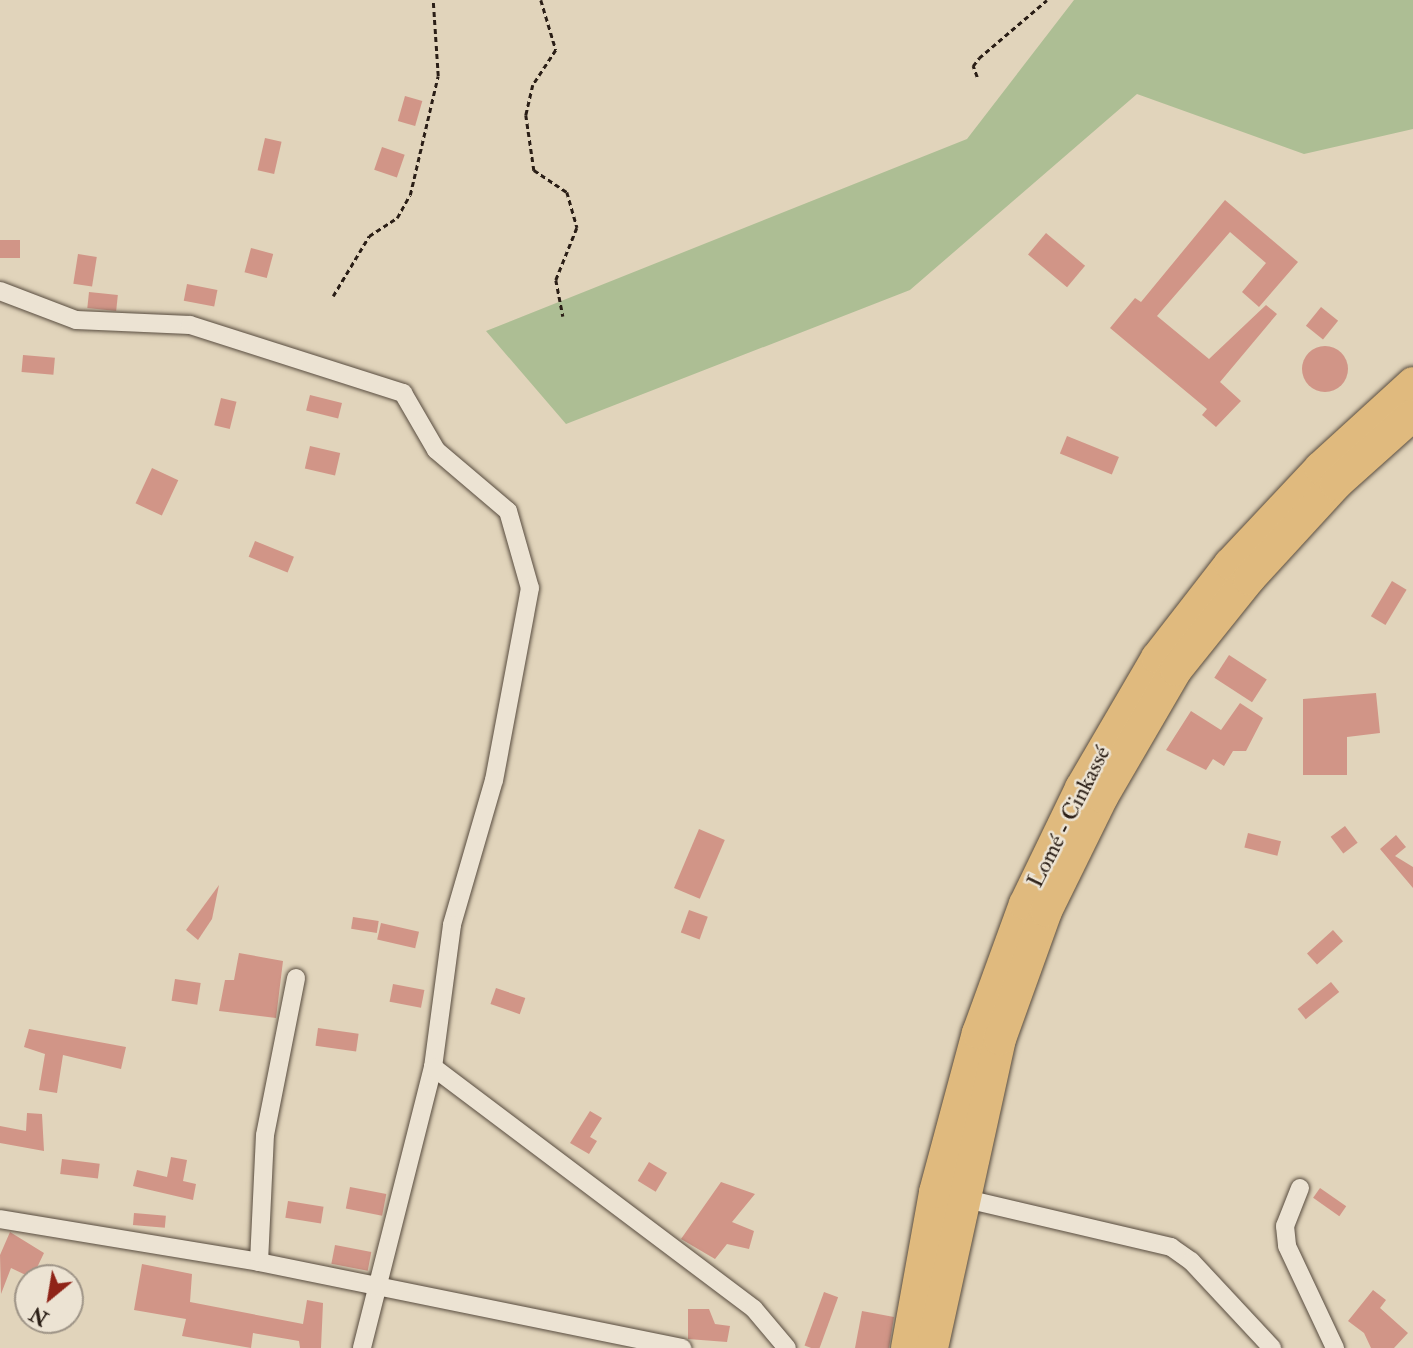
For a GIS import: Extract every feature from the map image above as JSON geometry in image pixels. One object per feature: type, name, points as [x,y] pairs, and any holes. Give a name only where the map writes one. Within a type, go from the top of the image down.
[{"type":"highway","name":"Lomé - Cinkassé","points":[[907,1348],[935,1192],[1000,966],[1081,788],[1274,513],[1413,383]]},
{"type":"highway","name":"Lomé - Cinkassé","points":[[932,1348],[962,1198],[1000,1039],[1046,911],[1167,664],[1291,530],[1413,415]]},
{"type":"street","points":[[0,291],[76,320],[190,325],[403,393],[436,450],[508,511],[530,587],[494,780],[452,925],[433,1067],[362,1348]]},
{"type":"street","points":[[259,1262],[265,1135],[296,978]]},
{"type":"street","points":[[433,1067],[754,1309],[787,1348]]},
{"type":"street","points":[[1300,1188],[1289,1208],[1287,1246],[1335,1348]]},
{"type":"street","points":[[962,1198],[1171,1247],[1272,1348]]},
{"type":"street","points":[[0,1219],[259,1262],[376,1288],[682,1348]]},
{"type":"path","points":[[333,296],[341,275],[369,236],[397,218],[410,195],[438,76],[433,0]]},
{"type":"path","points":[[541,0],[556,50],[533,85],[526,115],[534,170],[567,192],[577,228],[556,280],[563,316]]},
{"type":"path","points":[[977,77],[973,66],[978,58],[1047,0]]},
{"type":"green space","points":[[1074,0],[1413,0],[1413,129],[1304,154],[1137,94],[910,290],[566,424],[486,331],[967,139]]},
{"type":"building","points":[[405,96],[422,101],[415,126],[398,121]]},
{"type":"building","points":[[265,138],[282,142],[274,174],[258,170]]},
{"type":"building","points":[[382,147],[405,155],[397,178],[374,170]]},
{"type":"building","points":[[1225,200],[1298,262],[1259,307],[1242,292],[1266,263],[1230,232],[1157,316],[1209,359],[1266,305],[1277,314],[1220,382],[1241,401],[1216,427],[1202,415],[1207,409],[1110,328],[1135,298],[1141,302]]},
{"type":"building","points":[[1046,233],[1085,266],[1067,287],[1028,254]]},
{"type":"building","points":[[0,240],[20,240],[20,258],[0,258]]},
{"type":"building","points":[[251,248],[273,254],[267,278],[245,272]]},
{"type":"building","points":[[78,254],[97,257],[92,287],[73,284]]},
{"type":"building","points":[[187,284],[217,290],[214,307],[184,301]]},
{"type":"building","points":[[89,292],[118,295],[116,311],[87,308]]},
{"type":"building","points":[[1321,307],[1338,321],[1323,339],[1306,326]]},
{"type":"building","points":[[1325,346],[1334,347],[1341,353],[1347,360],[1347,378],[1341,385],[1334,391],[1325,392],[1316,391],[1309,385],[1303,378],[1302,369],[1303,360],[1309,353],[1316,347]]},
{"type":"building","points":[[23,355],[55,358],[53,375],[22,372]]},
{"type":"building","points":[[310,395],[342,403],[338,419],[306,411]]},
{"type":"building","points":[[221,398],[237,402],[230,429],[214,425]]},
{"type":"building","points":[[1067,436],[1119,457],[1112,475],[1060,454]]},
{"type":"building","points":[[310,446],[340,453],[335,475],[305,468]]},
{"type":"building","points":[[152,468],[178,480],[162,516],[136,503]]},
{"type":"building","points":[[255,541],[294,557],[288,572],[249,557]]},
{"type":"building","points":[[1392,581],[1407,590],[1385,625],[1371,616]]},
{"type":"building","points":[[1229,655],[1267,680],[1252,702],[1214,678]]},
{"type":"building","points":[[1376,693],[1380,733],[1347,737],[1347,775],[1303,775],[1303,699]]},
{"type":"building","points":[[1240,703],[1263,718],[1246,751],[1233,751],[1224,766],[1213,759],[1206,770],[1166,750],[1191,711],[1221,730]]},
{"type":"building","points":[[1345,826],[1358,843],[1343,854],[1331,837]]},
{"type":"building","points":[[699,829],[725,840],[700,899],[674,888]]},
{"type":"building","points":[[1248,833],[1281,841],[1277,856],[1244,848]]},
{"type":"building","points":[[1396,835],[1406,847],[1395,856],[1413,867],[1413,888],[1380,849]]},
{"type":"building","points":[[219,885],[212,919],[198,940],[186,930]]},
{"type":"building","points":[[689,910],[708,917],[700,939],[681,933]]},
{"type":"building","points":[[353,917],[379,921],[377,933],[351,929]]},
{"type":"building","points":[[381,923],[419,932],[415,948],[377,940]]},
{"type":"building","points":[[1333,930],[1343,941],[1317,965],[1307,953]]},
{"type":"building","points":[[239,953],[283,961],[276,1018],[219,1011],[225,980],[234,980]]},
{"type":"building","points":[[175,979],[201,983],[197,1005],[172,1001]]},
{"type":"building","points":[[1331,982],[1339,992],[1306,1019],[1298,1009]]},
{"type":"building","points":[[393,984],[424,990],[421,1008],[390,1002]]},
{"type":"building","points":[[496,988],[525,998],[520,1014],[490,1004]]},
{"type":"building","points":[[318,1028],[359,1034],[356,1052],[315,1046]]},
{"type":"building","points":[[29,1029],[126,1047],[121,1069],[63,1055],[57,1093],[39,1090],[45,1054],[24,1047]]},
{"type":"building","points":[[590,1111],[602,1118],[590,1137],[597,1141],[589,1154],[570,1143]]},
{"type":"building","points":[[27,1113],[42,1114],[44,1151],[0,1143],[0,1126],[26,1131]]},
{"type":"building","points":[[171,1157],[187,1160],[183,1181],[196,1184],[193,1200],[133,1186],[137,1170],[167,1177]]},
{"type":"building","points":[[62,1159],[100,1164],[98,1179],[60,1174]]},
{"type":"building","points":[[649,1162],[667,1173],[656,1192],[638,1181]]},
{"type":"building","points":[[721,1182],[755,1194],[732,1222],[754,1231],[749,1249],[727,1244],[715,1259],[681,1239]]},
{"type":"building","points":[[350,1187],[386,1194],[382,1216],[346,1209]]},
{"type":"building","points":[[1320,1188],[1346,1206],[1339,1216],[1313,1198]]},
{"type":"building","points":[[288,1201],[324,1207],[321,1223],[285,1218]]},
{"type":"building","points":[[134,1213],[166,1216],[165,1228],[133,1225]]},
{"type":"building","points":[[10,1232],[44,1253],[39,1264],[14,1264],[14,1269],[11,1268],[1,1294],[0,1255]]},
{"type":"building","points":[[335,1245],[371,1252],[368,1271],[331,1264]]},
{"type":"building","points":[[142,1264],[192,1274],[190,1302],[303,1324],[307,1300],[323,1303],[321,1348],[300,1348],[299,1341],[253,1333],[251,1348],[182,1336],[186,1319],[134,1310]]},
{"type":"building","points":[[1373,1290],[1386,1300],[1380,1308],[1408,1333],[1394,1348],[1371,1348],[1364,1333],[1348,1321]]},
{"type":"building","points":[[824,1292],[838,1297],[820,1348],[805,1346]]},
{"type":"building","points":[[688,1309],[709,1309],[715,1324],[730,1326],[727,1342],[688,1339]]},
{"type":"building","points":[[862,1311],[894,1317],[889,1348],[855,1348]]}]
